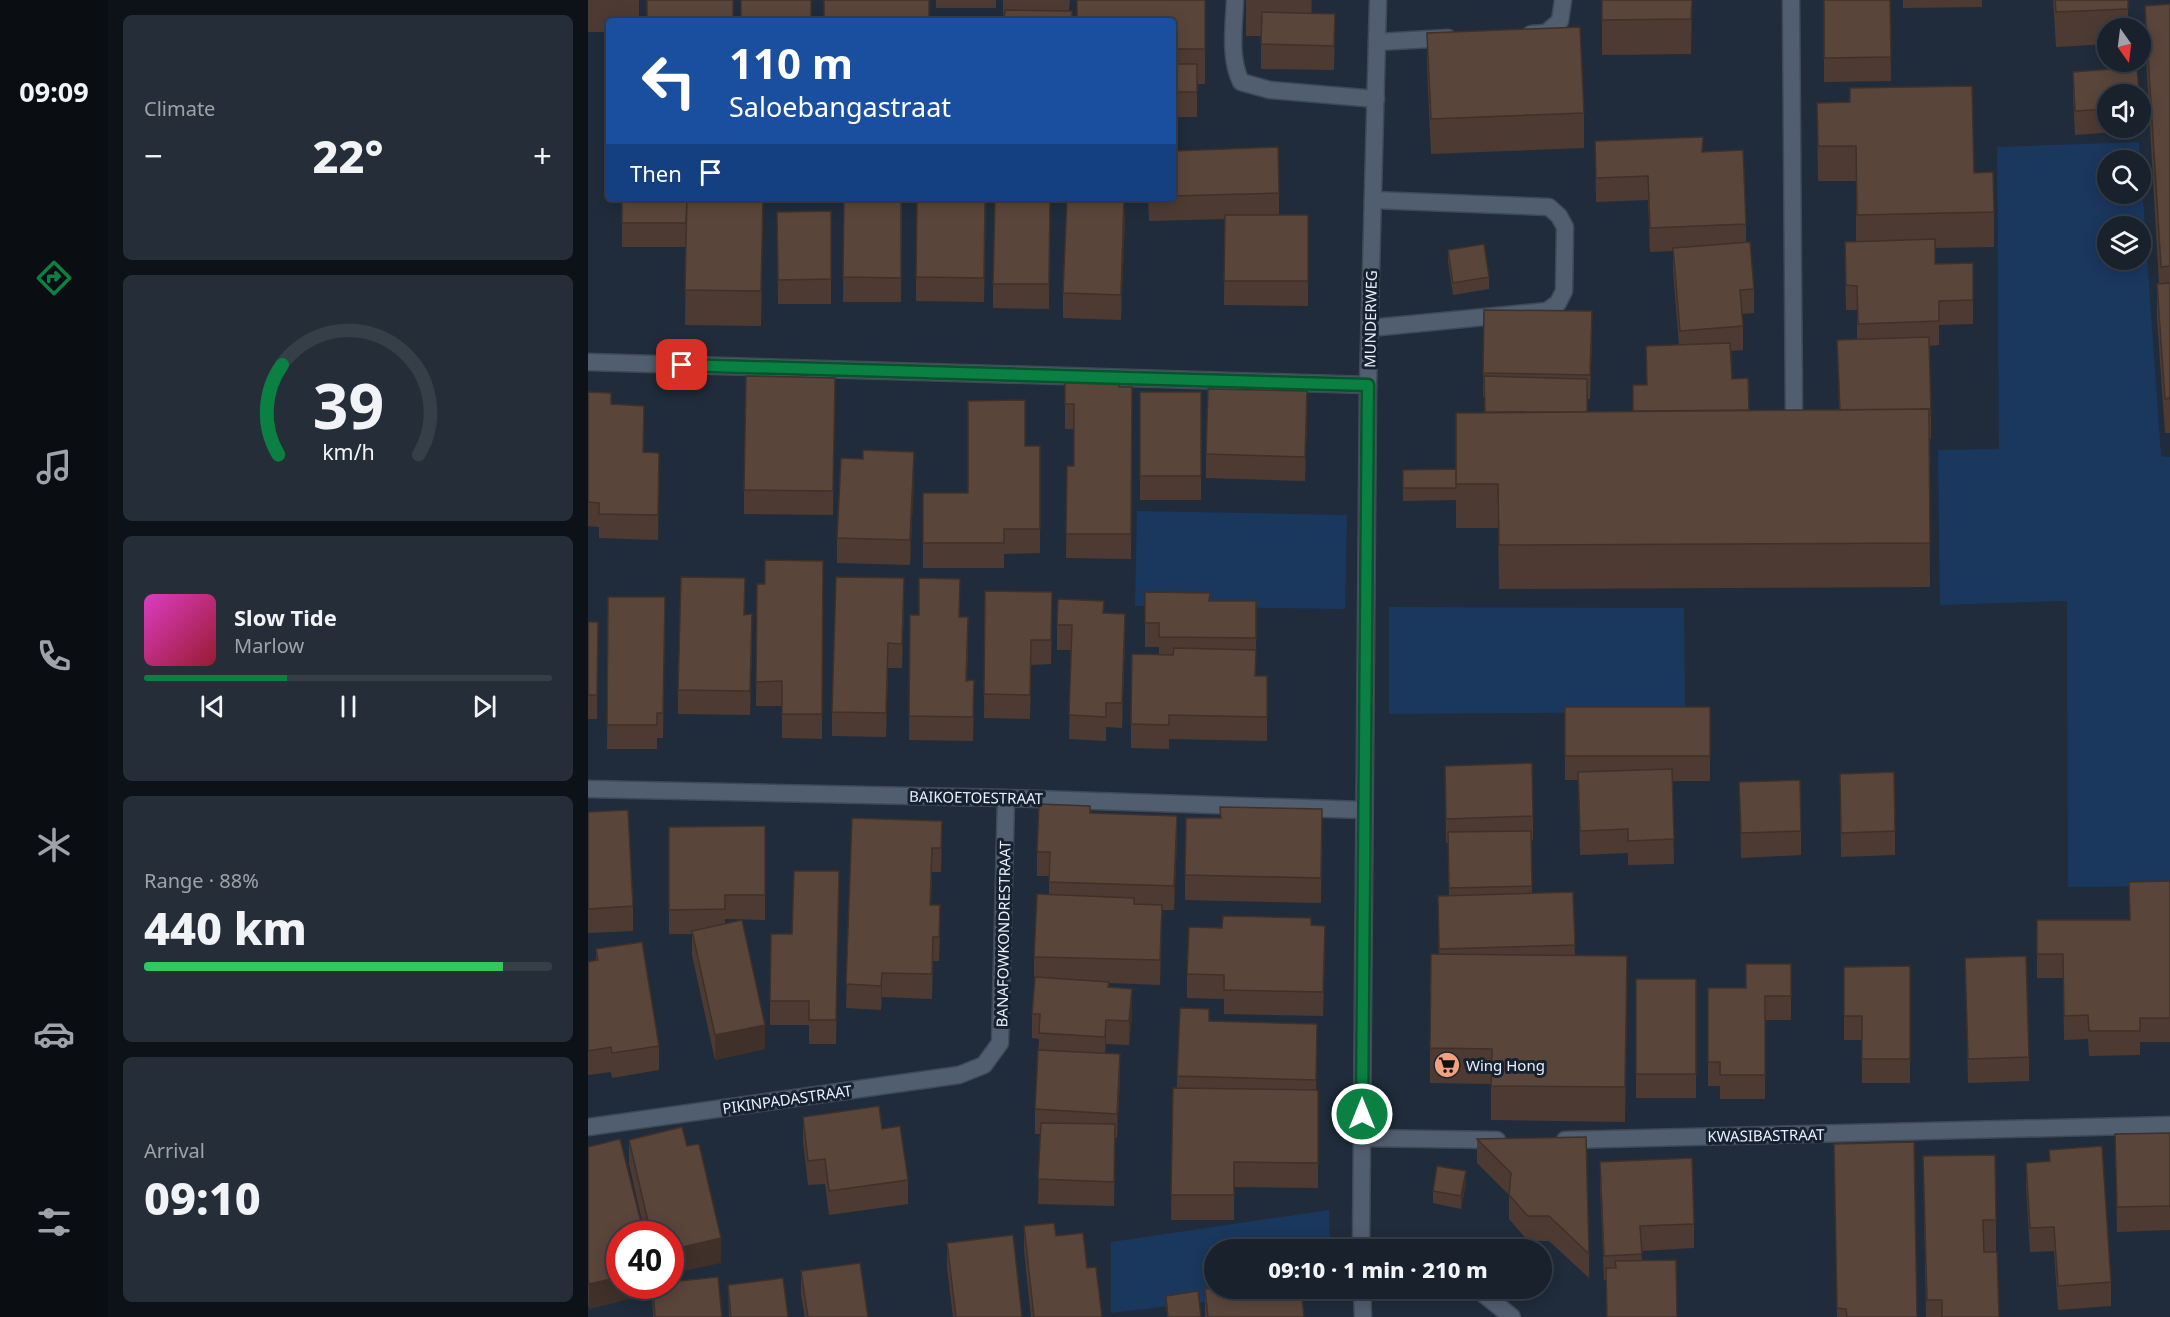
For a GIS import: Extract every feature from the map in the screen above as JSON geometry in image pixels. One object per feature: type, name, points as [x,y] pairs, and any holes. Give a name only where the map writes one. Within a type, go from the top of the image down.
[{"type":"street","points":[[1235,0],[1234,58],[1241,82],[1270,90],[1376,99]]},
{"type":"street","name":"MUNDERWEG","points":[[1361,1239],[1368,385],[1378,0]]},
{"type":"street","points":[[1512,35],[1546,33],[1560,21],[1563,0]]},
{"type":"street","points":[[1791,0],[1794,417]]},
{"type":"street","points":[[1377,42],[1467,37]]},
{"type":"street","points":[[1370,328],[1547,311],[1558,303],[1564,291],[1565,227],[1559,216],[1549,207],[1373,200]]},
{"type":"street","points":[[588,362],[1368,385]]},
{"type":"street","name":"BAIKOETOESTRAAT","points":[[588,789],[1006,798],[1363,810]]},
{"type":"street","name":"BANAFOWKONDRESTRAAT","points":[[984,1065],[1000,1042],[1006,798]]},
{"type":"street","name":"PIKINPADASTRAAT","points":[[588,1127],[959,1075],[984,1065]]},
{"type":"street","name":"KWASIBASTRAAT","points":[[1554,1140],[2170,1125]]},
{"type":"street","points":[[1362,1138],[1508,1141]]},
{"type":"street","points":[[1362,1299],[1363,1317]]},
{"type":"street","points":[[1490,1299],[1512,1317]]},
{"type":"shaded area","points":[[2139,142],[2140,150],[2097,150],[2097,204],[2143,204],[2144,216],[2097,216],[2097,270],[2148,270],[2161,456],[2170,457],[2170,886],[2068,887],[2067,601],[1940,605],[1938,450],[1999,449],[1997,147]]},
{"type":"shaded area","points":[[1137,511],[1347,515],[1345,609],[1135,606]]},
{"type":"shaded area","points":[[1389,607],[1684,608],[1685,712],[1389,714]]},
{"type":"shaded area","points":[[1329,1210],[1330,1239],[1204,1239],[1204,1299],[1230,1299],[1111,1313],[1111,1242]]},
{"type":"building","points":[[647,0],[733,0],[733,18],[647,18]]},
{"type":"building","points":[[741,0],[811,0],[811,18],[741,18]]},
{"type":"building","points":[[824,0],[929,0],[929,18],[824,18]]},
{"type":"building","points":[[1077,0],[1205,0],[1205,49],[1176,49],[1176,18],[1077,18]]},
{"type":"building","points":[[1602,0],[1692,0],[1691,19],[1602,20]]},
{"type":"building","points":[[1824,0],[1890,0],[1891,57],[1824,58]]},
{"type":"building","points":[[2055,0],[2128,0],[2128,9],[2056,12]]},
{"type":"building","points":[[2170,4],[2170,266],[2161,267],[2149,72],[2151,72],[2151,18],[2146,18],[2145,6]]},
{"type":"building","points":[[1005,10],[1072,11],[1072,18],[1004,18]]},
{"type":"building","points":[[1262,12],[1335,14],[1334,46],[1261,44]]},
{"type":"building","points":[[1580,27],[1584,113],[1431,119],[1427,33]]},
{"type":"building","points":[[1176,64],[1197,64],[1197,92],[1176,92]]},
{"type":"building","points":[[2097,70],[2097,72],[2137,72],[2138,84],[2097,84],[2097,110],[2075,111],[2073,72]]},
{"type":"building","points":[[1972,86],[1974,173],[1993,172],[1994,212],[1857,215],[1856,146],[1818,146],[1817,103],[1850,102],[1850,88]]},
{"type":"building","points":[[1703,137],[1702,152],[1743,150],[1746,224],[1650,228],[1648,176],[1596,178],[1595,141]]},
{"type":"building","points":[[1278,147],[1279,193],[1176,196],[1176,151]]},
{"type":"building","points":[[622,201],[687,201],[686,223],[622,223]]},
{"type":"building","points":[[687,201],[763,201],[761,291],[685,290]]},
{"type":"building","points":[[844,201],[901,201],[901,278],[843,277]]},
{"type":"building","points":[[917,201],[985,201],[984,278],[916,277]]},
{"type":"building","points":[[995,201],[1050,201],[1049,284],[993,284]]},
{"type":"building","points":[[1067,201],[1124,201],[1121,295],[1063,293]]},
{"type":"building","points":[[831,211],[831,279],[778,280],[777,212]]},
{"type":"building","points":[[1225,215],[1308,215],[1308,281],[1224,281]]},
{"type":"building","points":[[1935,239],[1935,264],[1973,263],[1973,300],[1939,301],[1939,321],[1858,324],[1857,286],[1846,285],[1845,242]]},
{"type":"building","points":[[1750,242],[1754,289],[1740,290],[1743,326],[1680,331],[1673,248]]},
{"type":"building","points":[[1484,244],[1489,277],[1453,283],[1448,250]]},
{"type":"building","points":[[2170,283],[2170,398],[2165,399],[2157,284]]},
{"type":"building","points":[[1484,310],[1592,311],[1590,375],[1483,373]]},
{"type":"building","points":[[1929,337],[1931,415],[1929,415],[1929,409],[1840,410],[1837,340]]},
{"type":"building","points":[[1730,343],[1732,379],[1748,378],[1749,410],[1633,411],[1633,385],[1647,385],[1646,346]]},
{"type":"building","points":[[746,376],[835,378],[833,491],[744,490]]},
{"type":"building","points":[[1484,376],[1587,379],[1587,412],[1485,412]]},
{"type":"building","points":[[1065,379],[1119,379],[1119,387],[1132,387],[1131,534],[1066,534],[1067,466],[1074,466],[1074,404],[1065,404]]},
{"type":"building","points":[[1208,389],[1307,391],[1305,457],[1206,454]]},
{"type":"building","points":[[588,392],[611,393],[611,404],[644,406],[643,452],[659,453],[658,515],[599,514],[599,503],[588,502]]},
{"type":"building","points":[[1140,392],[1201,392],[1201,476],[1140,476]]},
{"type":"building","points":[[1025,400],[1025,446],[1040,446],[1040,529],[1004,529],[1004,543],[923,543],[923,493],[968,493],[968,401]]},
{"type":"building","points":[[1929,409],[1930,543],[1499,545],[1498,484],[1456,484],[1456,413]]},
{"type":"building","points":[[863,450],[914,452],[910,540],[837,538],[841,458],[863,459]]},
{"type":"building","points":[[1456,469],[1456,488],[1403,488],[1403,470]]},
{"type":"building","points":[[765,560],[823,561],[822,714],[782,714],[782,681],[756,682],[757,584],[765,584]]},
{"type":"building","points":[[681,577],[745,578],[744,615],[752,614],[750,691],[678,690]]},
{"type":"building","points":[[836,577],[904,578],[902,644],[888,643],[886,713],[832,712]]},
{"type":"building","points":[[919,578],[960,579],[959,617],[968,617],[966,681],[974,680],[973,717],[909,716],[910,615],[919,615]]},
{"type":"building","points":[[985,591],[1052,592],[1051,640],[1031,640],[1030,695],[984,694]]},
{"type":"building","points":[[1145,592],[1210,593],[1209,601],[1256,601],[1256,638],[1159,637],[1159,623],[1145,623]]},
{"type":"building","points":[[608,597],[665,597],[663,713],[657,713],[657,725],[607,725]]},
{"type":"building","points":[[1058,599],[1104,601],[1103,613],[1125,614],[1122,703],[1106,703],[1106,717],[1069,715],[1072,625],[1057,625]]},
{"type":"building","points":[[588,622],[598,622],[597,695],[588,695]]},
{"type":"building","points":[[1174,648],[1256,650],[1255,676],[1267,676],[1267,717],[1169,715],[1169,725],[1131,724],[1132,654],[1173,655]]},
{"type":"building","points":[[1565,707],[1710,707],[1710,756],[1565,756]]},
{"type":"building","points":[[1532,763],[1533,816],[1446,819],[1445,766]]},
{"type":"building","points":[[1672,769],[1674,839],[1628,841],[1628,829],[1580,831],[1578,772]]},
{"type":"building","points":[[1894,772],[1895,831],[1841,833],[1840,774]]},
{"type":"building","points":[[1800,780],[1801,831],[1741,833],[1739,782]]},
{"type":"building","points":[[1039,804],[1090,806],[1090,813],[1177,816],[1174,886],[1049,882],[1050,852],[1037,852]]},
{"type":"building","points":[[1220,807],[1322,809],[1321,878],[1185,875],[1186,818],[1221,818]]},
{"type":"building","points":[[628,810],[633,906],[588,909],[588,812]]},
{"type":"building","points":[[852,818],[942,821],[941,848],[932,848],[930,905],[940,905],[939,937],[933,937],[932,974],[882,973],[881,986],[846,984]]},
{"type":"building","points":[[765,826],[765,895],[725,895],[725,909],[669,910],[669,827]]},
{"type":"building","points":[[1531,831],[1532,886],[1449,888],[1448,832]]},
{"type":"building","points":[[794,871],[839,871],[836,1020],[809,1020],[809,1001],[770,1001],[771,934],[792,934]]},
{"type":"building","points":[[2170,881],[2170,1018],[2140,1018],[2140,1031],[2089,1031],[2088,1015],[2064,1016],[2063,954],[2037,954],[2037,920],[2130,920],[2129,882]]},
{"type":"building","points":[[1573,892],[1575,945],[1439,949],[1438,896]]},
{"type":"building","points":[[1037,894],[1134,898],[1134,904],[1162,905],[1160,960],[1034,957]]},
{"type":"building","points":[[1223,916],[1311,918],[1311,925],[1325,926],[1323,992],[1224,990],[1224,975],[1187,974],[1189,927],[1222,928]]},
{"type":"building","points":[[742,920],[765,1025],[715,1035],[692,931]]},
{"type":"building","points":[[642,942],[659,1046],[612,1053],[611,1047],[588,1051],[588,962],[598,960],[596,949]]},
{"type":"building","points":[[1431,954],[1627,956],[1625,1087],[1491,1086],[1492,1049],[1430,1048]]},
{"type":"building","points":[[2026,956],[2029,1057],[1968,1059],[1965,958]]},
{"type":"building","points":[[1746,964],[1791,964],[1791,996],[1765,996],[1765,1075],[1720,1075],[1720,1062],[1708,1062],[1708,988],[1746,988]]},
{"type":"building","points":[[1910,966],[1910,1059],[1862,1059],[1862,1016],[1844,1016],[1844,967]]},
{"type":"building","points":[[1035,977],[1109,982],[1108,987],[1132,989],[1129,1021],[1106,1020],[1105,1037],[1039,1033],[1040,1014],[1032,1014]]},
{"type":"building","points":[[1636,979],[1696,979],[1696,1074],[1636,1074]]},
{"type":"building","points":[[1180,1008],[1209,1009],[1209,1021],[1317,1024],[1316,1080],[1177,1076]]},
{"type":"building","points":[[1038,1050],[1120,1054],[1117,1114],[1035,1109]]},
{"type":"building","points":[[1173,1088],[1318,1090],[1318,1163],[1234,1162],[1234,1195],[1171,1195]]},
{"type":"building","points":[[879,1106],[882,1129],[900,1126],[908,1180],[829,1191],[825,1159],[808,1161],[803,1117]]},
{"type":"building","points":[[1041,1123],[1115,1124],[1114,1182],[1038,1179]]},
{"type":"building","points":[[682,1127],[687,1146],[699,1144],[721,1238],[684,1247],[684,1221],[648,1221],[629,1140]]},
{"type":"building","points":[[2170,1133],[2170,1206],[2117,1207],[2115,1134]]},
{"type":"building","points":[[1586,1137],[1589,1254],[1549,1216],[1528,1216],[1509,1195],[1511,1173],[1477,1139]]},
{"type":"building","points":[[620,1139],[641,1221],[606,1221],[606,1280],[589,1284],[588,1279],[588,1147]]},
{"type":"building","points":[[1914,1142],[1917,1317],[1847,1317],[1846,1309],[1837,1308],[1834,1144]]},
{"type":"building","points":[[2102,1146],[2111,1282],[2058,1286],[2054,1227],[2030,1228],[2026,1163],[2050,1161],[2049,1150]]},
{"type":"building","points":[[1995,1155],[1996,1220],[1983,1220],[1984,1252],[1997,1252],[1999,1317],[1942,1317],[1942,1300],[1927,1300],[1923,1156]]},
{"type":"building","points":[[1692,1158],[1694,1224],[1640,1226],[1642,1254],[1604,1256],[1600,1162]]},
{"type":"building","points":[[1437,1166],[1466,1171],[1461,1196],[1433,1191]]},
{"type":"building","points":[[1054,1223],[1056,1236],[1083,1233],[1087,1268],[1096,1267],[1102,1317],[1034,1317],[1024,1226]]},
{"type":"building","points":[[1013,1235],[1022,1317],[956,1317],[947,1243]]},
{"type":"building","points":[[1676,1260],[1677,1317],[1607,1317],[1606,1268],[1616,1268],[1615,1261]]},
{"type":"building","points":[[860,1263],[868,1317],[808,1317],[801,1271]]},
{"type":"building","points":[[718,1277],[722,1317],[655,1317],[654,1299],[684,1299],[684,1281]]},
{"type":"building","points":[[783,1278],[788,1317],[731,1317],[728,1285]]},
{"type":"building","points":[[1198,1291],[1201,1317],[1168,1317],[1166,1296]]},
{"type":"building","points":[[1206,1299],[1302,1299],[1304,1317],[1208,1317]]},
{"type":"place","name":"Wing Hong","points":[[1447,1065]]},
{"type":"route","points":[[682,365],[1368,385],[1362,1114]]}]
